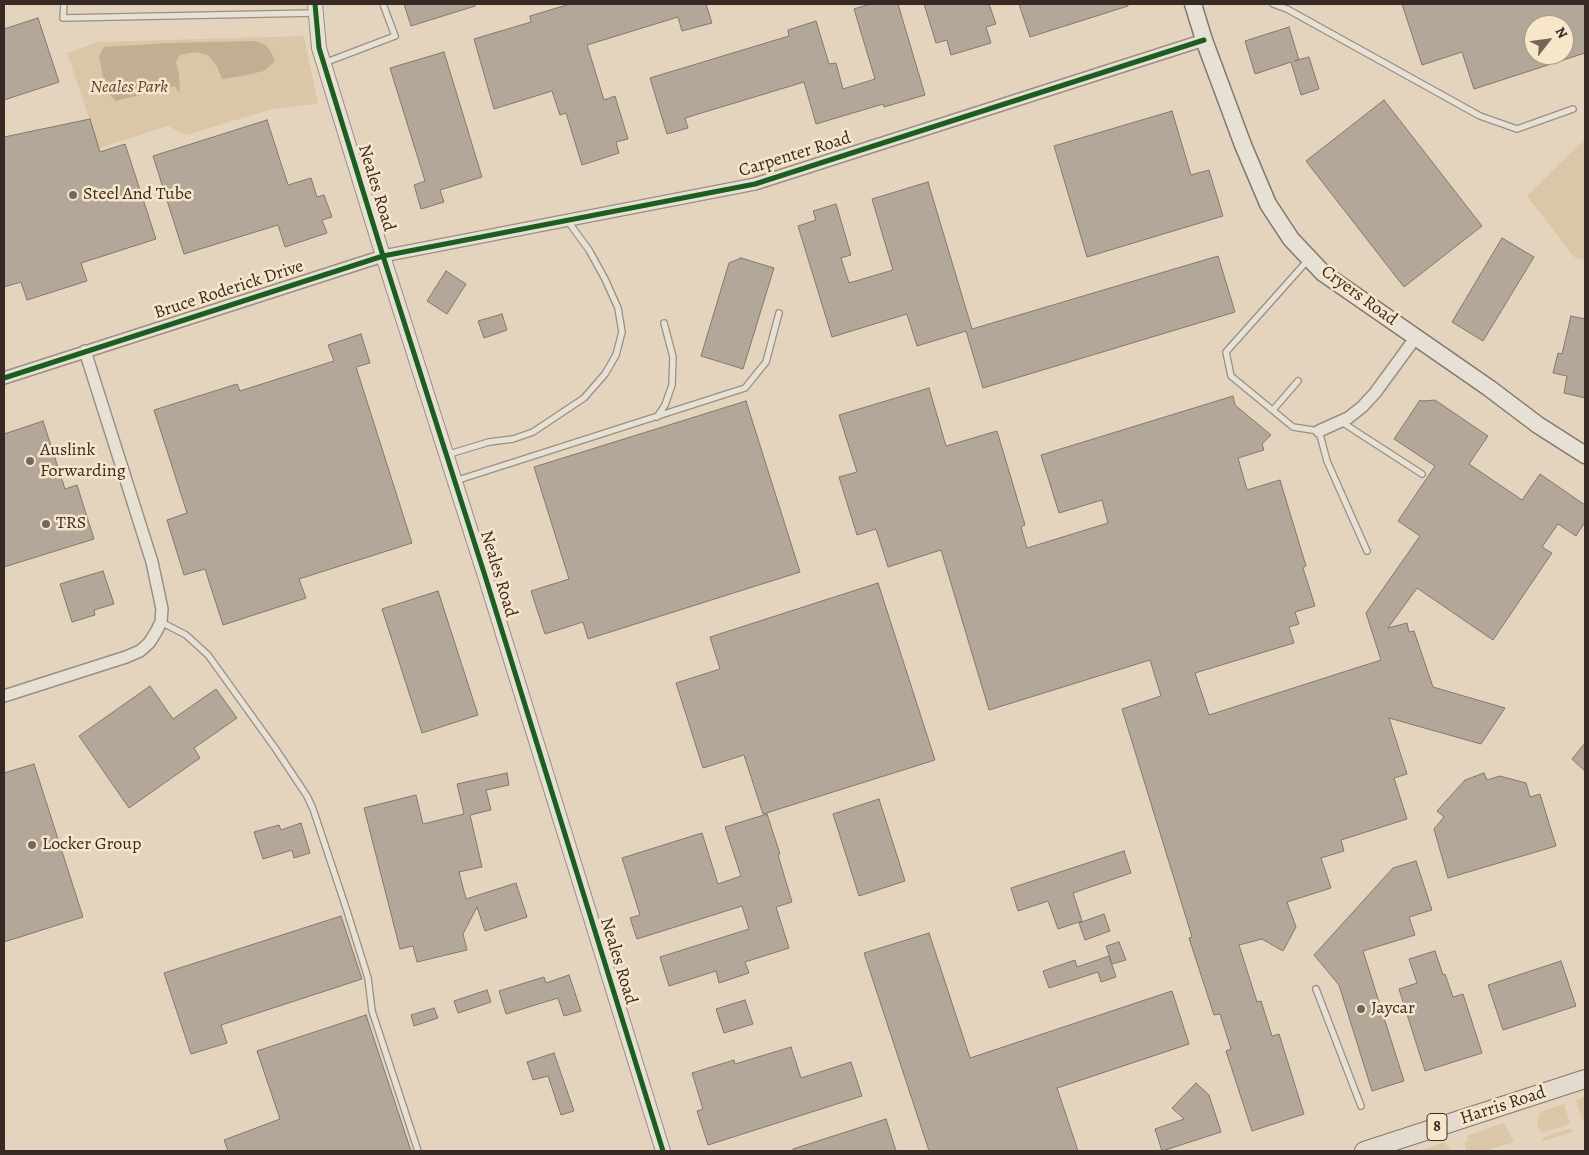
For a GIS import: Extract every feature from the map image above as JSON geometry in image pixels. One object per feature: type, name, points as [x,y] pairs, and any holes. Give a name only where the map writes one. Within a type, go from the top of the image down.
[{"type":"main road","name":"Cryers Road","points":[[1193,4],[1204,40],[1241,139],[1268,204],[1291,239],[1323,273],[1566,444],[1585,460]]},
{"type":"main road","name":"Cryers Road","points":[[1566,444],[1585,455]]},
{"type":"main road","points":[[1566,444],[1585,449]]},
{"type":"main road","name":"Harris Road","points":[[1364,1151],[1585,1079]]},
{"type":"street","name":"Neales Road","points":[[315,8],[319,48],[382,256],[455,481],[663,1151]]},
{"type":"street","name":"Carpenter Road","points":[[382,256],[755,184],[1204,40]]},
{"type":"street","name":"Bruce Roderick Drive","points":[[4,378],[382,256]]},
{"type":"street","points":[[1320,430],[1348,418],[1362,407],[1376,393],[1416,338]]},
{"type":"street","points":[[4,696],[140,651],[149,643],[161,622],[162,609],[152,562],[85,351]]},
{"type":"lane","points":[[64,4],[63,18],[315,8]]},
{"type":"lane","points":[[324,63],[394,36],[383,4]]},
{"type":"lane","points":[[1273,4],[1287,9],[1480,116],[1517,129],[1572,108]]},
{"type":"lane","points":[[446,455],[489,442],[513,439],[533,432],[584,398],[605,374],[616,355],[622,332],[618,308],[605,278],[568,220]]},
{"type":"lane","points":[[1309,258],[1226,352],[1231,376],[1293,427],[1320,430],[1327,461],[1367,551]]},
{"type":"lane","points":[[455,481],[657,418],[745,388],[766,362],[780,313]]},
{"type":"lane","points":[[657,418],[665,405],[672,385],[673,357],[664,323]]},
{"type":"lane","points":[[1272,410],[1298,381]]},
{"type":"lane","points":[[1340,421],[1422,474]]},
{"type":"lane","points":[[161,622],[186,635],[208,655],[307,796],[337,877],[368,978],[374,1017],[418,1151]]},
{"type":"lane","points":[[1316,989],[1361,1106]]},
{"type":"green space","name":"Neales Park","points":[[304,36],[318,104],[272,109],[186,135],[168,126],[99,148],[67,53],[98,42]]},
{"type":"green space","points":[[1585,139],[1585,260],[1574,257],[1527,196]]},
{"type":"green space","points":[[1585,1096],[1585,1119],[1582,1120],[1576,1100]]},
{"type":"green space","points":[[1564,1104],[1570,1124],[1541,1133],[1537,1124],[1540,1112]]},
{"type":"green space","points":[[1503,1123],[1514,1142],[1486,1151],[1466,1151],[1465,1143],[1469,1140],[1467,1136]]},
{"type":"green space","points":[[1571,1128],[1572,1132],[1543,1141],[1542,1138]]},
{"type":"green space","points":[[1444,1142],[1452,1151],[1419,1151]]},
{"type":"shaded area","points":[[254,41],[266,45],[275,61],[264,71],[222,79],[217,66],[208,55],[195,52],[180,55],[176,62],[180,92],[178,92],[175,86],[116,101],[104,84],[99,56],[104,47]]},
{"type":"building","points":[[404,4],[475,4],[475,6],[411,26]]},
{"type":"building","points":[[570,4],[706,4],[712,23],[682,31],[678,17],[587,45],[604,100],[615,96],[628,139],[616,142],[619,153],[582,165],[566,113],[560,115],[552,91],[494,109],[474,39],[531,22],[530,16]]},
{"type":"building","points":[[870,4],[898,4],[925,95],[884,107],[883,104],[816,124],[804,82],[685,118],[688,128],[667,134],[650,78],[789,36],[788,30],[816,21],[829,64],[836,63],[843,89],[875,79],[854,9]]},
{"type":"building","points":[[924,4],[989,4],[996,24],[986,27],[991,43],[951,55],[947,40],[936,43]]},
{"type":"building","points":[[1019,4],[1128,4],[1128,6],[1030,37]]},
{"type":"building","points":[[1402,4],[1585,4],[1585,53],[1574,57],[1574,15],[1524,15],[1524,65],[1548,65],[1474,89],[1462,52],[1422,65]]},
{"type":"building","points":[[38,18],[59,82],[4,100],[4,29]]},
{"type":"building","points":[[1289,27],[1299,60],[1309,57],[1319,89],[1301,95],[1291,62],[1255,74],[1245,41]]},
{"type":"building","points":[[444,52],[482,177],[440,190],[444,202],[421,209],[414,185],[425,181],[390,68]]},
{"type":"building","points":[[1384,100],[1482,226],[1404,287],[1306,161]]},
{"type":"building","points":[[1172,111],[1191,175],[1209,170],[1223,216],[1087,257],[1054,146]]},
{"type":"building","name":"Steel And Tube","points":[[90,119],[100,152],[125,144],[156,239],[81,263],[87,281],[27,300],[21,282],[4,287],[4,137]]},
{"type":"building","points":[[267,120],[288,185],[311,178],[317,197],[324,195],[332,217],[322,220],[327,233],[285,247],[278,225],[184,254],[153,156]]},
{"type":"building","points":[[928,182],[972,329],[1218,256],[1235,312],[983,388],[966,331],[917,346],[907,314],[832,337],[798,226],[816,220],[813,211],[836,204],[851,255],[841,258],[849,283],[893,270],[872,199]]},
{"type":"building","points":[[1502,238],[1534,257],[1483,341],[1452,322]]},
{"type":"building","points":[[741,258],[774,268],[743,369],[701,356],[729,263]]},
{"type":"building","points":[[446,271],[466,284],[447,314],[427,301]]},
{"type":"building","points":[[502,314],[507,330],[484,338],[478,321]]},
{"type":"building","points":[[1571,316],[1585,319],[1585,398],[1564,393],[1567,376],[1553,373],[1558,353],[1562,354]]},
{"type":"building","points":[[361,334],[370,363],[356,367],[412,543],[299,579],[306,598],[223,625],[205,569],[184,575],[167,520],[187,513],[154,410],[237,384],[240,391],[334,361],[328,345]]},
{"type":"building","points":[[929,388],[946,446],[997,431],[1025,525],[1021,527],[1027,548],[1108,523],[1102,500],[1059,513],[1041,455],[1233,396],[1235,405],[1271,435],[1262,444],[1264,450],[1238,458],[1247,490],[1280,480],[1306,566],[1303,568],[1315,606],[1295,612],[1299,624],[1289,627],[1294,643],[1195,673],[1209,715],[1381,660],[1366,613],[1420,536],[1398,521],[1435,466],[1394,439],[1420,400],[1435,400],[1488,436],[1469,464],[1522,500],[1540,474],[1585,505],[1585,522],[1576,536],[1558,524],[1542,547],[1552,553],[1493,640],[1417,588],[1388,628],[1407,623],[1409,632],[1414,631],[1433,687],[1505,708],[1481,744],[1389,718],[1407,774],[1394,778],[1407,819],[1341,840],[1344,851],[1321,858],[1331,888],[1287,902],[1296,927],[1283,951],[1262,939],[1239,945],[1257,1002],[1261,1001],[1272,1036],[1279,1034],[1304,1114],[1252,1131],[1226,1051],[1231,1049],[1220,1014],[1214,1015],[1189,938],[1192,937],[1122,709],[1161,696],[1150,660],[989,710],[941,550],[888,567],[876,529],[857,535],[839,477],[857,472],[839,415]]},
{"type":"building","points":[[746,401],[800,572],[588,639],[583,622],[545,634],[531,591],[569,579],[534,467]]},
{"type":"building","points":[[43,421],[65,489],[77,485],[94,539],[4,567],[4,434]]},
{"type":"building","points":[[103,571],[114,604],[94,610],[95,615],[72,622],[60,584]]},
{"type":"building","points":[[878,583],[935,760],[763,814],[744,755],[703,768],[676,683],[720,669],[710,637]]},
{"type":"building","points":[[438,591],[478,715],[422,733],[382,609]]},
{"type":"building","points":[[150,686],[173,719],[216,689],[237,718],[194,748],[200,758],[129,808],[79,736]]},
{"type":"building","points":[[1585,743],[1585,771],[1572,759]]},
{"type":"building","name":"Locker Group","points":[[34,764],[83,917],[4,942],[4,773]]},
{"type":"building","points":[[507,773],[509,785],[486,790],[491,810],[470,815],[482,867],[459,872],[466,899],[516,883],[527,917],[485,931],[477,907],[463,934],[467,950],[417,962],[413,946],[400,949],[364,808],[416,795],[423,824],[464,814],[457,784]]},
{"type":"building","points":[[1484,773],[1487,780],[1500,776],[1526,783],[1530,797],[1540,794],[1556,846],[1448,878],[1434,829],[1444,817],[1437,811],[1465,780]]},
{"type":"building","points":[[879,799],[905,881],[859,896],[833,814]]},
{"type":"building","points":[[767,814],[780,854],[778,855],[792,902],[776,907],[789,948],[745,962],[749,973],[719,983],[716,971],[669,986],[660,957],[749,929],[742,906],[637,939],[630,918],[640,915],[622,858],[702,833],[718,884],[741,876],[725,827]]},
{"type":"building","points":[[301,823],[310,853],[294,858],[292,850],[263,859],[254,832],[279,825],[281,830]]},
{"type":"building","points":[[1124,851],[1131,873],[1073,893],[1082,921],[1058,929],[1048,901],[1018,911],[1011,888]]},
{"type":"building","points":[[1416,861],[1432,910],[1409,917],[1415,935],[1363,951],[1404,1081],[1372,1091],[1339,985],[1314,955],[1393,868]]},
{"type":"building","points":[[1104,914],[1110,931],[1085,940],[1079,923]]},
{"type":"building","points":[[341,916],[362,979],[221,1025],[227,1043],[191,1054],[164,973]]},
{"type":"building","points":[[929,933],[970,1058],[1172,991],[1189,1044],[1057,1088],[1078,1151],[929,1151],[864,953]]},
{"type":"building","points":[[1119,942],[1126,960],[1112,964],[1106,946]]},
{"type":"building","points":[[1435,951],[1453,997],[1463,994],[1482,1053],[1425,1071],[1399,989],[1417,983],[1409,959]]},
{"type":"building","points":[[1109,956],[1116,977],[1101,982],[1098,972],[1049,988],[1043,971],[1075,960],[1077,967]]},
{"type":"building","points":[[1561,961],[1576,1006],[1503,1030],[1488,985]]},
{"type":"building","points":[[569,975],[581,1011],[564,1016],[558,998],[506,1014],[499,991],[544,977],[546,983]]},
{"type":"building","points":[[487,990],[491,1002],[458,1013],[454,1001]]},
{"type":"building","points":[[745,1000],[753,1024],[724,1033],[716,1009]]},
{"type":"building","points":[[434,1008],[438,1018],[414,1026],[411,1015]]},
{"type":"building","points":[[366,1015],[411,1151],[228,1151],[224,1140],[280,1119],[257,1051]]},
{"type":"building","points":[[791,1047],[801,1078],[851,1062],[862,1096],[708,1145],[697,1111],[703,1109],[692,1073],[734,1060],[735,1064]]},
{"type":"building","points":[[554,1053],[574,1111],[561,1115],[548,1076],[533,1080],[527,1062]]},
{"type":"building","points":[[1196,1083],[1209,1095],[1221,1132],[1162,1151],[1155,1129],[1184,1119],[1172,1108]]},
{"type":"building","points":[[886,1119],[896,1151],[793,1151],[793,1149]]},
{"type":"cycle path","points":[[315,4],[319,48],[663,1151]]},
{"type":"cycle path","points":[[4,378],[383,256],[755,184],[1204,40]]},
{"type":"place","name":"Steel And Tube","points":[[73,195]]},
{"type":"place","name":"Auslink Forwarding","points":[[30,461]]},
{"type":"place","name":"TRS","points":[[46,524]]},
{"type":"place","name":"Locker Group","points":[[32,845]]},
{"type":"place","name":"Jaycar","points":[[1361,1009]]}]
